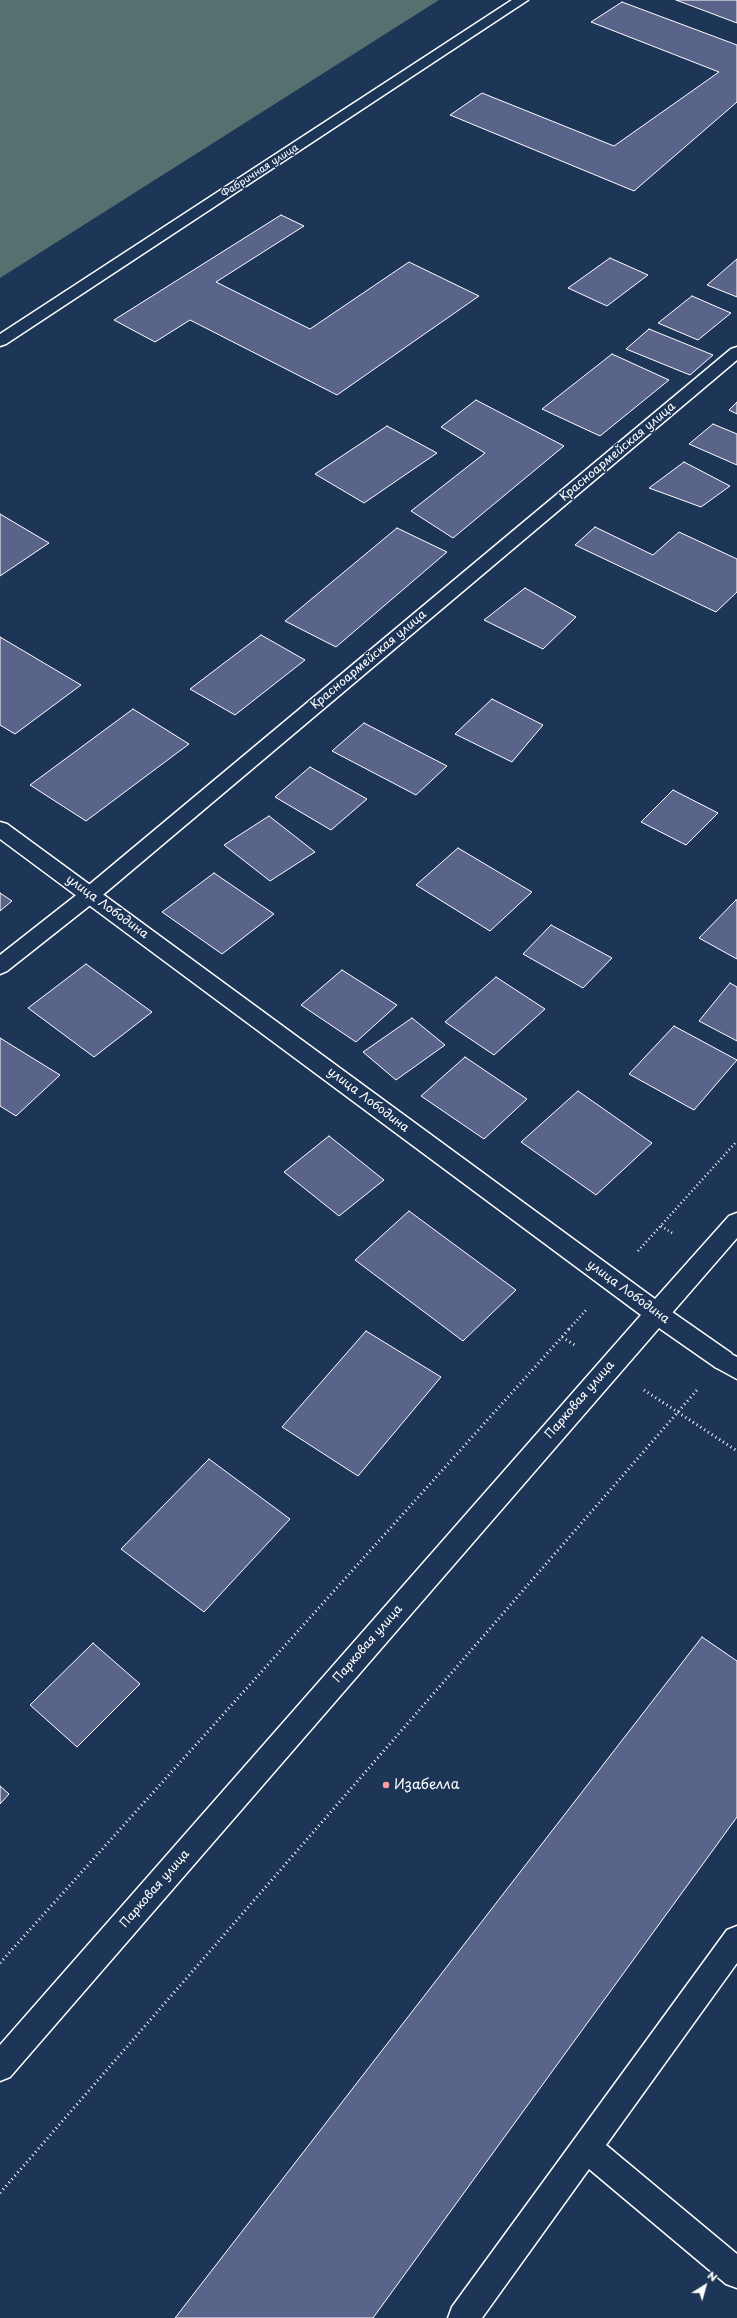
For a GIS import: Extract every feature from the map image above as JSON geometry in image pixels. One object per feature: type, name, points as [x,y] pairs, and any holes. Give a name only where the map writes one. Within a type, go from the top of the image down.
[{"type":"street","name":"Фабричная улица","points":[[0,341],[521,0]]},
{"type":"street","name":"Красноармейская улица","points":[[0,966],[91,894],[737,352]]},
{"type":"street","name":"улица Лободина","points":[[0,829],[91,894],[657,1314],[730,1364]]},
{"type":"street","name":"Парковая улица","points":[[0,2067],[737,1222]]},
{"type":"street","points":[[463,2318],[737,1940]]},
{"type":"street","points":[[586,2148],[737,2273]]},
{"type":"path","points":[[0,1963],[737,1141]]},
{"type":"path","points":[[562,1337],[737,1451]]},
{"type":"path","points":[[0,2193],[678,1412],[730,1364]]},
{"type":"green space","points":[[0,0],[439,0],[0,278]]},
{"type":"building","points":[[676,0],[737,0],[737,23]]},
{"type":"building","points":[[622,2],[737,45],[737,102],[634,191],[450,115],[482,93],[614,146],[719,72],[591,22]]},
{"type":"building","points":[[281,215],[304,226],[216,282],[310,329],[409,262],[479,296],[337,395],[190,320],[155,342],[114,320]]},
{"type":"building","points":[[610,258],[648,275],[607,306],[568,288]]},
{"type":"building","points":[[737,259],[737,297],[707,285]]},
{"type":"building","points":[[692,296],[731,313],[698,340],[658,323]]},
{"type":"building","points":[[649,329],[713,355],[690,375],[626,349]]},
{"type":"building","points":[[612,354],[669,380],[600,436],[542,409]]},
{"type":"building","points":[[476,400],[564,446],[453,538],[411,511],[485,453],[441,427]]},
{"type":"building","points":[[737,402],[737,414],[729,410]]},
{"type":"building","points":[[713,424],[737,434],[737,465],[689,444]]},
{"type":"building","points":[[387,426],[437,453],[364,503],[315,474]]},
{"type":"building","points":[[684,462],[730,486],[701,507],[649,488]]},
{"type":"building","points":[[0,514],[49,543],[0,576]]},
{"type":"building","points":[[595,527],[653,555],[679,532],[737,559],[737,592],[716,612],[575,545]]},
{"type":"building","points":[[397,528],[447,552],[336,647],[285,621]]},
{"type":"building","points":[[525,588],[576,617],[543,649],[484,620]]},
{"type":"building","points":[[261,635],[305,660],[235,715],[190,689]]},
{"type":"building","points":[[0,637],[81,685],[15,734],[0,725]]},
{"type":"building","points":[[492,699],[543,725],[512,762],[455,734]]},
{"type":"building","points":[[133,709],[189,744],[86,821],[30,785]]},
{"type":"building","points":[[364,723],[447,766],[416,795],[332,751]]},
{"type":"building","points":[[310,767],[367,799],[331,830],[275,797]]},
{"type":"building","points":[[673,790],[718,813],[686,845],[641,822]]},
{"type":"building","points":[[269,816],[315,852],[270,881],[224,845]]},
{"type":"building","points":[[458,848],[532,892],[490,931],[416,885]]},
{"type":"building","points":[[214,873],[274,914],[222,954],[162,912]]},
{"type":"building","points":[[0,893],[12,901],[0,911]]},
{"type":"building","points":[[737,900],[737,959],[699,938]]},
{"type":"building","points":[[551,925],[612,958],[583,988],[523,954]]},
{"type":"building","points":[[86,964],[152,1012],[94,1057],[28,1008]]},
{"type":"building","points":[[342,970],[397,1005],[356,1042],[301,1005]]},
{"type":"building","points":[[496,977],[545,1009],[494,1055],[445,1022]]},
{"type":"building","points":[[730,983],[737,987],[737,1041],[699,1021]]},
{"type":"building","points":[[412,1018],[445,1045],[396,1080],[363,1052]]},
{"type":"building","points":[[674,1026],[737,1060],[694,1110],[629,1074]]},
{"type":"building","points":[[0,1038],[60,1075],[16,1116],[0,1106]]},
{"type":"building","points":[[465,1057],[527,1099],[484,1139],[421,1096]]},
{"type":"building","points":[[578,1091],[652,1143],[596,1195],[521,1142]]},
{"type":"building","points":[[329,1136],[384,1180],[339,1216],[284,1172]]},
{"type":"building","points":[[409,1211],[516,1290],[463,1341],[355,1260]]},
{"type":"building","points":[[366,1331],[441,1377],[358,1476],[282,1427]]},
{"type":"building","points":[[209,1459],[290,1519],[204,1612],[121,1549]]},
{"type":"building","points":[[702,1637],[737,1661],[737,1817],[373,2318],[175,2318]]},
{"type":"building","points":[[93,1643],[140,1684],[77,1747],[30,1705]]},
{"type":"building","points":[[0,1786],[9,1794],[0,1804]]},
{"type":"place","name":"Изабелла","points":[[386,1785]]}]
